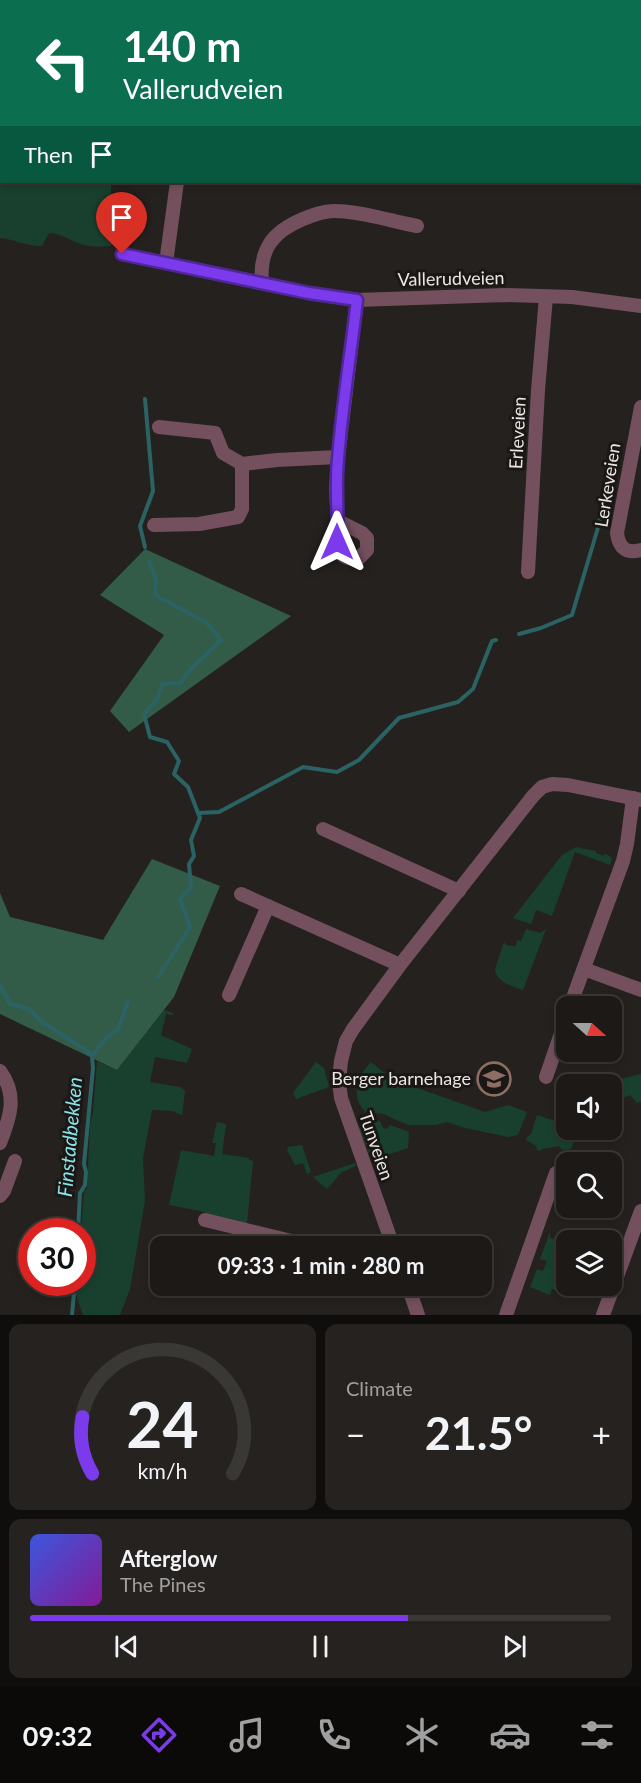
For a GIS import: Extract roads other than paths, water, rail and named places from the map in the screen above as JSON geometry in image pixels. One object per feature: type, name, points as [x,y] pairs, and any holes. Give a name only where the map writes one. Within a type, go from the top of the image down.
[{"type":"street","points":[[166,263],[177,183]]},
{"type":"street","points":[[262,283],[261,269],[264,254],[271,241],[294,223],[318,213],[332,210],[417,226]]},
{"type":"street","name":"Vallerudveien","points":[[122,254],[309,293],[357,300],[505,295],[572,297],[641,306]]},
{"type":"street","name":"Erleveien","points":[[528,573],[538,390],[546,297]]},
{"type":"street","points":[[338,521],[336,490],[338,457],[357,300]]},
{"type":"street","name":"Lerkeveien","points":[[641,407],[617,533],[618,542],[622,548],[632,552],[641,550]]},
{"type":"street","points":[[159,427],[215,433],[223,453],[242,464],[338,457]]},
{"type":"street","points":[[154,525],[199,524],[238,516],[242,509],[242,464]]},
{"type":"street","name":"Tunveien","points":[[389,1236],[341,1098],[339,1082],[346,1041],[400,965],[519,813],[542,788],[552,784],[568,785],[637,799]]},
{"type":"street","points":[[574,996],[622,861],[637,799]]},
{"type":"street","points":[[323,829],[459,891]]},
{"type":"street","points":[[241,894],[400,965]]},
{"type":"street","points":[[229,994],[268,906]]},
{"type":"street","points":[[584,969],[641,990]]},
{"type":"street","points":[[546,1077],[556,1048]]},
{"type":"street","points":[[0,1071],[8,1085],[12,1109],[0,1143]]},
{"type":"street","points":[[0,1196],[15,1161]]},
{"type":"street","points":[[506,1315],[556,1173]]},
{"type":"street","points":[[603,1315],[641,1211]]},
{"type":"street","points":[[205,1220],[271,1236]]},
{"type":"street","points":[[411,1296],[418,1315]]},
{"type":"waterway","points":[[145,399],[153,491],[140,526],[145,547]]},
{"type":"waterway","points":[[519,634],[572,615],[597,531],[612,469]]},
{"type":"waterway","points":[[149,561],[156,580],[155,595],[207,623],[221,640],[180,683],[162,684],[158,698],[144,714],[150,737],[167,742],[179,761],[174,774],[188,787],[200,818],[191,840],[194,856],[189,864],[191,887],[180,899],[190,927],[158,977]]},
{"type":"waterway","points":[[198,813],[219,812],[303,767],[337,772],[359,760],[399,718],[458,702],[473,689],[492,641],[496,640]]},
{"type":"waterway","name":"Finstadbekken","points":[[0,985],[10,1004],[29,1009],[42,1022],[92,1056],[93,1068],[84,1164],[85,1185],[80,1193],[79,1218]]},
{"type":"waterway","points":[[92,1056],[106,1038],[118,1029],[128,1002]]},
{"type":"waterway","name":"Finstadbekken","points":[[72,1315],[74,1296]]},
{"type":"place","name":"Berger barnehage","points":[[494,1079]]}]
